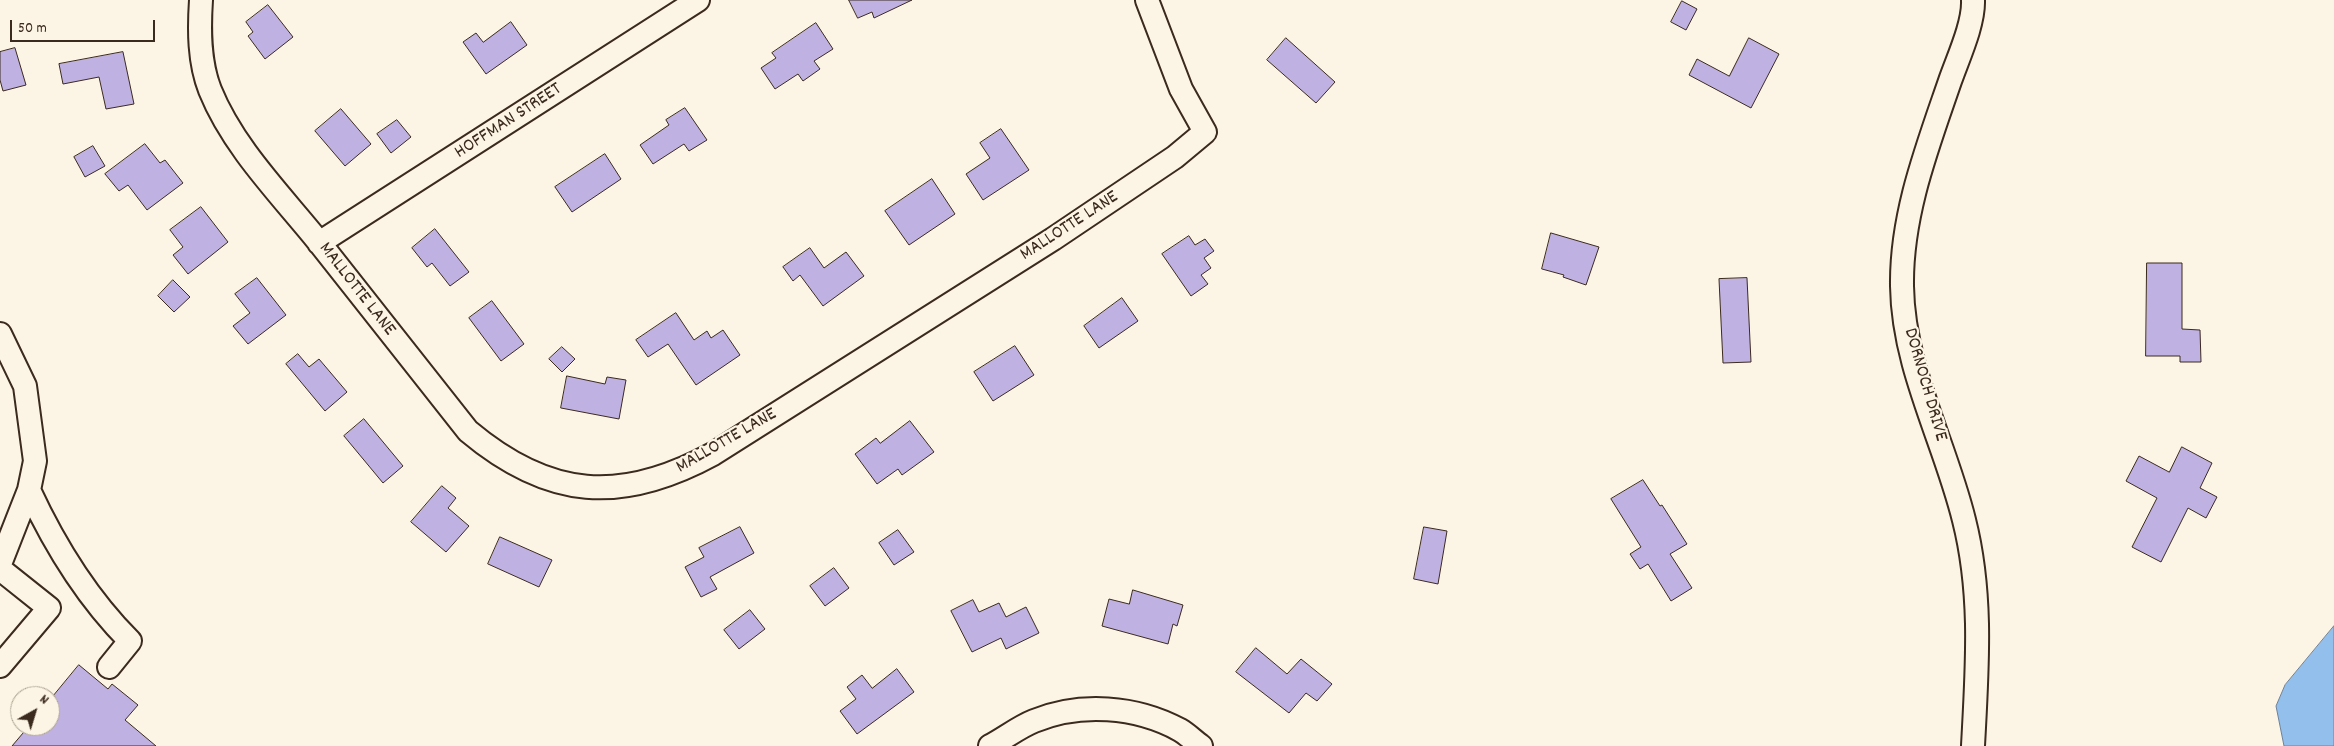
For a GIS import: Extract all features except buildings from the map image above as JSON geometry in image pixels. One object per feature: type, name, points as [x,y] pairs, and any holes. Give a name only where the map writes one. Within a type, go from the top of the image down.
[{"type":"street","name":"MALLOTTE LANE","points":[[201,0],[201,45],[204,67],[213,96],[235,135],[468,431],[494,453],[547,479],[593,489],[638,485],[661,479],[684,470],[712,454],[1037,249],[1175,157],[1205,132],[1181,88],[1155,24],[1148,0]]},
{"type":"street","name":"HOFFMAN STREET","points":[[320,243],[698,0]]},
{"type":"street","name":"DORNOCH DRIVE","points":[[1973,0],[1968,27],[1929,140],[1912,198],[1906,228],[1902,288],[1905,318],[1913,357],[1962,512],[1975,579],[1979,639],[1973,746]]},
{"type":"street","points":[[0,334],[26,386],[35,461],[29,490],[0,564]]},
{"type":"street","points":[[29,490],[44,522],[82,583],[108,619],[130,641],[109,667]]},
{"type":"street","points":[[0,569],[49,608],[0,666]]},
{"type":"street","points":[[990,746],[1033,721],[1061,712],[1091,709],[1121,710],[1151,718],[1181,730],[1201,746]]},
{"type":"water","points":[[2334,626],[2334,746],[2284,746],[2276,706],[2285,685]]}]
